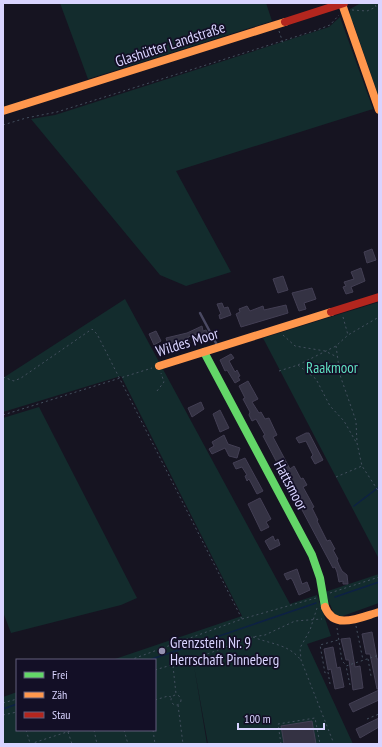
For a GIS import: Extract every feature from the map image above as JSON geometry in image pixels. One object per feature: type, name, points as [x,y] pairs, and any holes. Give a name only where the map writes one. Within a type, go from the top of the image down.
[{"type":"street","name":"Glashütter Landstraße","points":[[3,111],[276,25],[345,6]]},
{"type":"street","points":[[345,6],[379,110]]},
{"type":"street","name":"Wildes Moor","points":[[159,366],[379,297]]},
{"type":"street","name":"Hattsmoor","points":[[204,352],[312,555],[318,570],[327,613],[333,620]]},
{"type":"street","points":[[333,620],[352,620],[379,612]]},
{"type":"lane","points":[[200,313],[218,348]]},
{"type":"path","points":[[345,6],[357,12],[367,11],[376,7],[376,4],[379,5]]},
{"type":"path","points":[[3,125],[26,118],[57,112],[330,25],[340,13]]},
{"type":"path","points":[[276,25],[283,43]]},
{"type":"path","points":[[340,309],[348,335]]},
{"type":"path","points":[[279,370],[298,365],[336,346],[348,335],[379,317]]},
{"type":"path","points":[[3,377],[14,381],[21,378],[92,329],[97,334],[242,619]]},
{"type":"path","points":[[278,329],[294,346],[326,351],[337,358]]},
{"type":"path","points":[[336,346],[340,375],[356,421],[357,443],[362,466],[379,492]]},
{"type":"path","points":[[298,365],[316,379],[330,406],[344,421],[357,443]]},
{"type":"path","points":[[156,391],[164,382],[159,366]]},
{"type":"path","name":"Wildes Moor","points":[[3,415],[159,366]]},
{"type":"path","points":[[336,477],[362,466]]},
{"type":"path","points":[[133,659],[242,619],[275,609],[323,599],[379,577]]},
{"type":"path","points":[[323,599],[316,608],[315,620],[300,648],[301,660],[334,744]]},
{"type":"path","points":[[156,670],[252,637],[265,635],[295,621],[333,620],[342,661],[346,666],[350,685]]},
{"type":"path","points":[[352,620],[364,660]]},
{"type":"path","points":[[252,637],[277,644],[293,651],[301,660]]},
{"type":"path","points":[[330,684],[328,672],[325,673],[320,645],[338,640]]},
{"type":"path","points":[[346,666],[379,655]]},
{"type":"path","points":[[368,658],[371,676]]},
{"type":"path","points":[[172,665],[176,695],[179,696],[181,700],[178,705],[183,744]]},
{"type":"path","points":[[156,700],[168,696],[171,698],[176,695]]},
{"type":"path","points":[[171,698],[172,704],[178,705]]},
{"type":"path","points":[[3,703],[16,699]]},
{"type":"path","points":[[3,715],[16,712]]},
{"type":"path","points":[[367,719],[379,714]]},
{"type":"path","points":[[281,744],[278,724],[315,718],[320,744]]},
{"type":"path","points":[[26,731],[30,744],[68,732],[72,744]]},
{"type":"path","points":[[94,731],[97,744]]},
{"type":"path","points":[[124,731],[128,744]]},
{"type":"path","points":[[153,731],[155,744]]},
{"type":"green space","points":[[60,3],[266,3],[272,21],[88,79]]},
{"type":"green space","points":[[361,3],[379,3],[379,98],[353,22],[350,22],[350,9]]},
{"type":"green space","points":[[340,17],[373,109],[176,171],[231,272],[186,286],[160,275],[31,119],[55,115],[329,27]]},
{"type":"green space","points":[[125,299],[290,604],[317,595],[331,636],[307,644],[353,744],[208,744],[194,666],[207,744],[3,744],[3,697],[16,692],[16,731],[156,731],[156,659],[115,659],[242,616],[121,376],[3,412],[3,378]]},
{"type":"green space","name":"Raakmoor","points":[[379,302],[379,559],[263,338]]},
{"type":"green space","points":[[39,407],[137,598],[121,605],[11,633],[3,612],[3,418]]},
{"type":"green space","points":[[379,574],[379,603],[340,617],[334,614],[325,592]]},
{"type":"building","points":[[372,249],[376,260],[367,263],[364,252]]},
{"type":"building","points":[[361,268],[365,281],[351,287],[353,292],[346,294],[343,287],[346,286],[344,282],[354,279],[351,272]]},
{"type":"building","points":[[283,276],[288,290],[278,293],[273,279]]},
{"type":"building","points":[[312,288],[316,299],[304,303],[306,309],[299,311],[292,293]]},
{"type":"building","points":[[222,303],[224,308],[228,307],[231,315],[220,319],[219,315],[221,314],[217,304]]},
{"type":"building","points":[[286,305],[288,313],[241,327],[236,314],[240,312],[239,309],[247,306],[250,311],[263,306],[264,310]]},
{"type":"building","points":[[202,326],[203,331],[206,330],[210,337],[200,341],[197,334],[188,337],[190,343],[171,349],[169,347],[166,338],[187,333]]},
{"type":"building","points":[[156,331],[161,341],[154,345],[149,334]]},
{"type":"building","points":[[231,354],[234,358],[229,361],[235,372],[237,370],[240,376],[238,377],[240,380],[235,383],[227,370],[225,371],[220,360]]},
{"type":"building","points":[[248,381],[258,399],[252,402],[265,419],[269,418],[277,435],[273,437],[290,469],[294,466],[301,479],[303,478],[307,485],[303,487],[314,507],[312,508],[318,520],[317,521],[327,541],[330,540],[335,549],[333,550],[342,571],[347,575],[348,584],[343,584],[343,581],[339,582],[335,567],[333,568],[285,478],[263,436],[265,435],[256,419],[252,421],[249,415],[250,412],[243,399],[245,398],[239,386]]},
{"type":"building","points":[[201,402],[204,409],[192,417],[188,408]]},
{"type":"building","points":[[220,410],[229,428],[220,432],[213,414]]},
{"type":"building","points":[[309,433],[323,460],[315,464],[311,457],[313,455],[306,441],[299,443],[296,438]]},
{"type":"building","points":[[224,435],[228,444],[240,448],[237,458],[229,456],[225,448],[212,454],[209,449],[214,446],[212,442]]},
{"type":"building","points":[[245,458],[263,491],[257,494],[249,479],[247,481],[245,476],[247,475],[242,467],[236,469],[233,463]]},
{"type":"building","points":[[260,498],[271,519],[266,522],[269,527],[261,531],[248,504]]},
{"type":"building","points":[[273,536],[275,541],[278,539],[280,545],[270,550],[265,541]]},
{"type":"building","points":[[297,569],[302,584],[307,582],[310,590],[299,595],[291,578],[287,580],[284,574]]},
{"type":"building","points":[[372,632],[377,659],[379,659],[379,689],[377,689],[370,654],[366,654],[362,634]]},
{"type":"building","points":[[350,638],[355,667],[360,666],[363,688],[353,690],[349,660],[346,660],[341,639]]},
{"type":"building","points":[[333,647],[337,668],[340,667],[344,687],[335,689],[331,669],[328,670],[324,649]]},
{"type":"building","points":[[379,690],[379,700],[353,712],[349,704]]},
{"type":"building","points":[[379,718],[379,727],[360,738],[356,729]]},
{"type":"building","points":[[312,721],[316,744],[284,744],[281,726]]},
{"type":"waterway","points":[[354,506],[379,487]]},
{"type":"waterway","points":[[335,597],[379,582]]},
{"type":"waterway","points":[[152,659],[316,603]]},
{"type":"waterway","points":[[3,709],[16,704]]},
{"type":"traffic: fast","points":[[204,352],[312,555],[320,578],[325,607]]},
{"type":"traffic: slow","points":[[342,4],[379,110]]},
{"type":"traffic: slow","points":[[3,111],[285,22]]},
{"type":"traffic: slow","points":[[159,366],[331,312]]},
{"type":"traffic: slow","points":[[325,607],[329,614],[335,619],[341,620],[356,619],[379,612]]},
{"type":"traffic: jam","points":[[285,22],[344,3]]},
{"type":"traffic: jam","points":[[331,312],[379,297]]},
{"type":"place","name":"Grenzstein Nr. 9 Herrschaft Pinneberg","points":[[162,651]]}]
